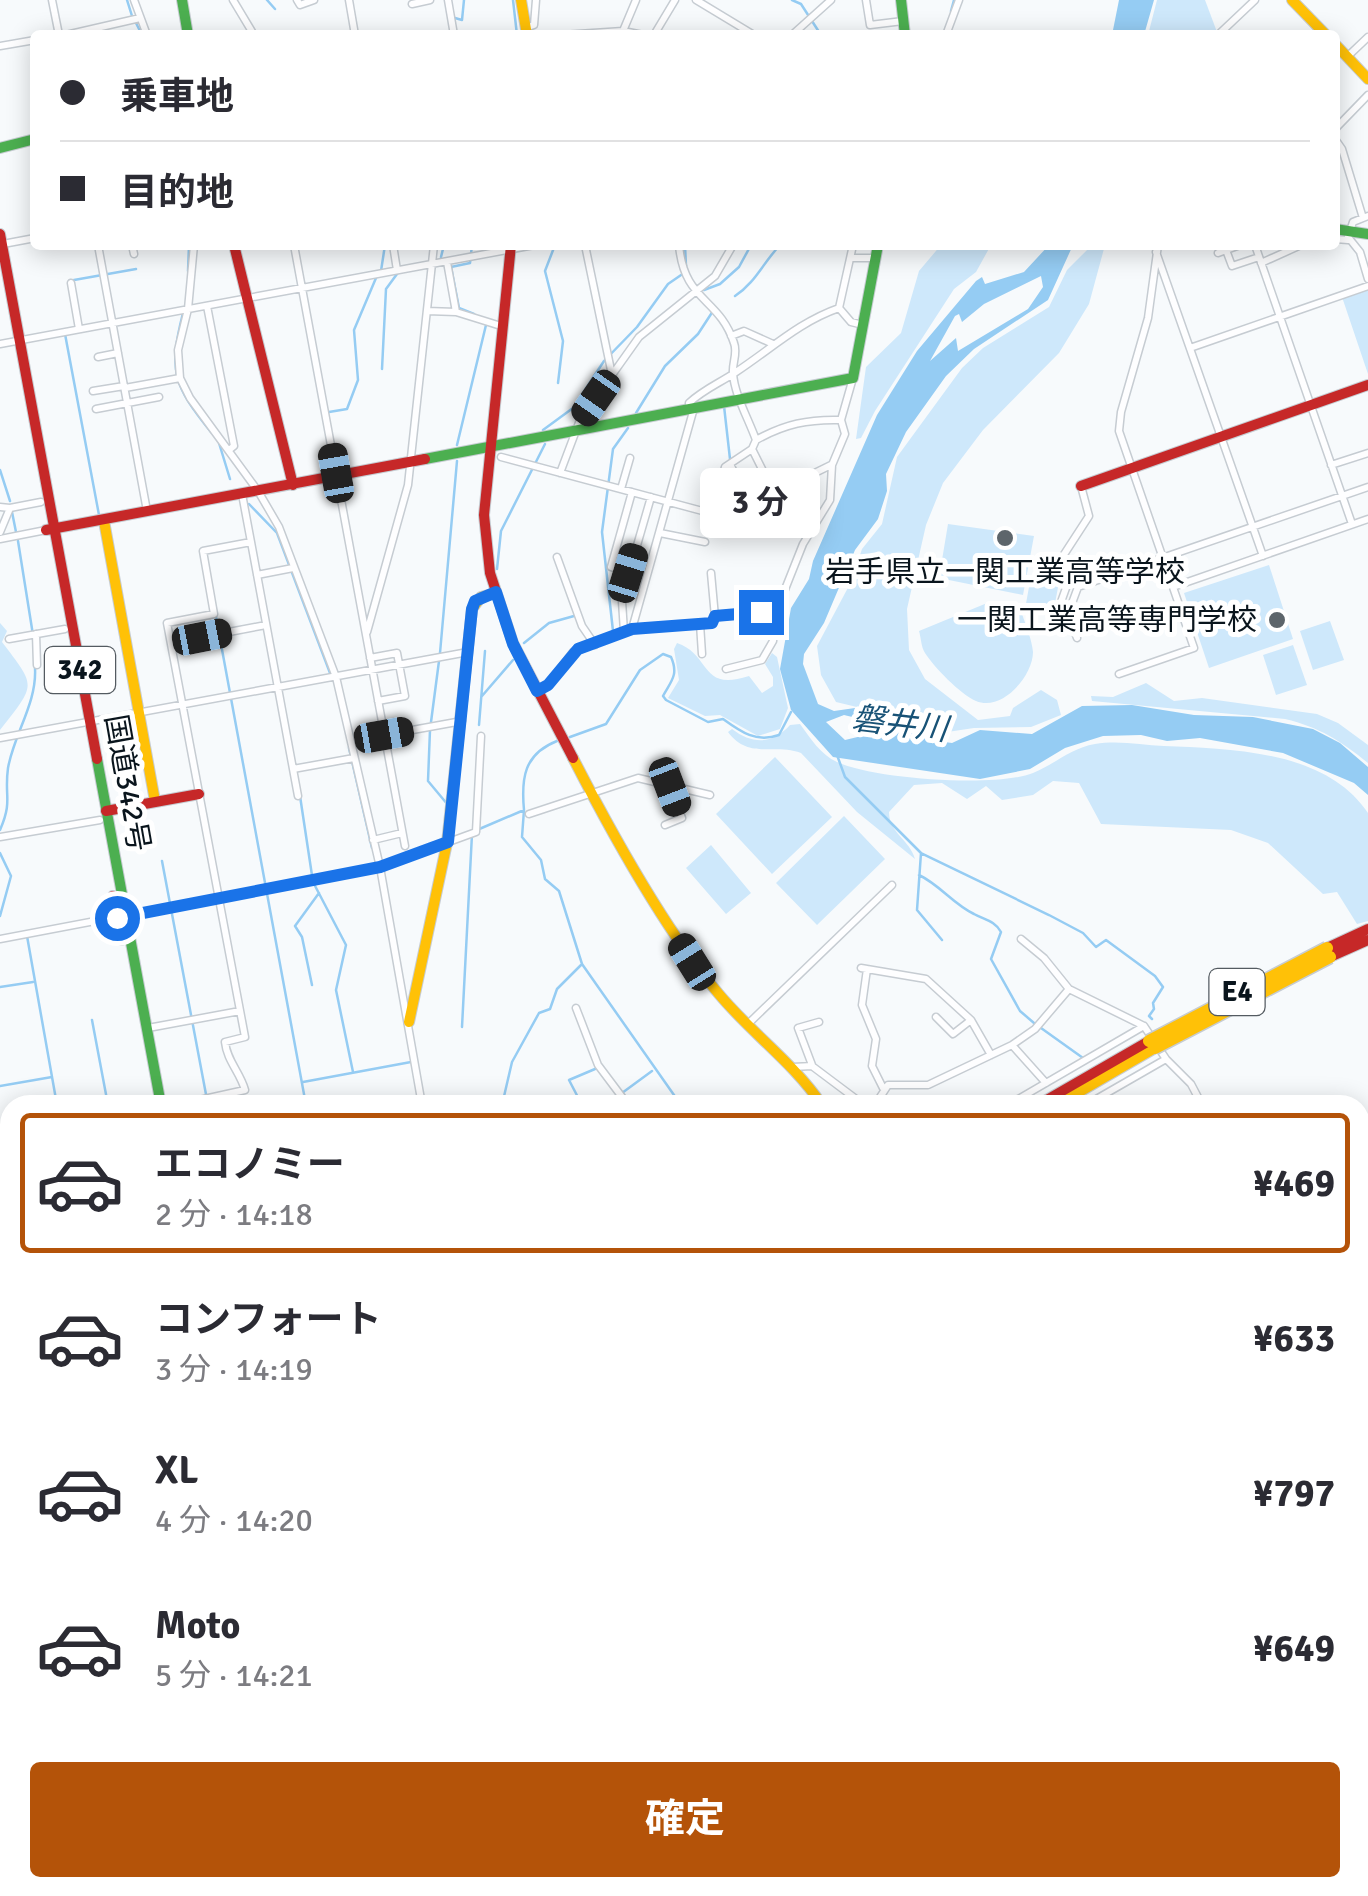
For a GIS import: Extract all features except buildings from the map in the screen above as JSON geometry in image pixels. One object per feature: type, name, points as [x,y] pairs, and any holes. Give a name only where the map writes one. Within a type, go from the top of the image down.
[{"type":"main road","points":[[182,0],[187,30]]},
{"type":"main road","points":[[520,0],[530,30]]},
{"type":"main road","points":[[901,0],[905,28]]},
{"type":"main road","points":[[1292,0],[1321,30]]},
{"type":"main road","points":[[1340,49],[1368,79]]},
{"type":"main road","points":[[0,151],[30,144]]},
{"type":"main road","points":[[1344,234],[1368,236]]},
{"type":"main road","name":"国道342号","points":[[1,239],[10,342],[86,723],[150,1095]]},
{"type":"main road","points":[[235,250],[293,485]]},
{"type":"main road","points":[[510,250],[484,515],[486,549],[513,644],[590,791],[692,962],[814,1095]]},
{"type":"main road","points":[[50,530],[853,378],[876,252]]},
{"type":"main road","name":"国道342号","points":[[0,276],[86,723]]},
{"type":"main road","points":[[1081,486],[1368,386]]},
{"type":"main road","points":[[104,521],[155,801]]},
{"type":"main road","points":[[409,1022],[448,842],[475,601],[496,592]]},
{"type":"main road","points":[[103,815],[199,794]]},
{"type":"main road","name":"国道342号","points":[[121,916],[159,1095]]},
{"type":"main road","name":"E4","points":[[1054,1095],[1150,1035],[1368,930]]},
{"type":"main road","name":"E4","points":[[1070,1095],[1150,1035],[1368,940]]},
{"type":"street","points":[[52,0],[61,30]]},
{"type":"street","points":[[134,0],[145,30]]},
{"type":"street","points":[[233,0],[251,30]]},
{"type":"street","points":[[297,0],[300,5],[314,0]]},
{"type":"street","points":[[412,4],[430,0]]},
{"type":"street","points":[[448,0],[453,30]]},
{"type":"street","points":[[530,30],[536,0]]},
{"type":"street","points":[[623,30],[636,0]]},
{"type":"street","points":[[657,30],[675,0]]},
{"type":"street","points":[[696,0],[746,30]]},
{"type":"street","points":[[798,30],[831,0]]},
{"type":"street","points":[[866,0],[870,25],[905,28]]},
{"type":"street","points":[[948,30],[959,0]]},
{"type":"street","points":[[1223,30],[1255,0]]},
{"type":"street","points":[[347,1],[355,30]]},
{"type":"street","points":[[85,30],[140,18]]},
{"type":"street","points":[[1347,57],[1368,37]]},
{"type":"street","points":[[0,46],[30,41]]},
{"type":"street","points":[[1340,124],[1368,94]]},
{"type":"street","points":[[1190,348],[1368,282],[1358,248],[1344,234],[1353,222],[1365,217],[1340,147]]},
{"type":"street","points":[[1,239],[30,238]]},
{"type":"street","points":[[99,250],[147,512]]},
{"type":"street","points":[[133,250],[134,254]]},
{"type":"street","points":[[194,250],[188,309],[178,350],[180,378],[190,398],[258,491],[278,527],[336,677],[380,867],[420,1095]]},
{"type":"street","points":[[295,250],[404,846]]},
{"type":"street","points":[[394,250],[397,270]]},
{"type":"street","points":[[366,634],[402,516],[433,250]]},
{"type":"street","points":[[10,342],[497,250]]},
{"type":"street","points":[[586,250],[612,375]]},
{"type":"street","points":[[680,250],[684,279],[694,293],[718,312],[731,336],[736,350],[732,375],[756,440]]},
{"type":"street","points":[[560,473],[576,431],[639,337],[715,276],[730,250]]},
{"type":"street","points":[[839,308],[852,250]]},
{"type":"street","points":[[1119,674],[1194,648],[1119,431],[1148,318],[1157,250]]},
{"type":"street","points":[[1158,250],[1263,556]]},
{"type":"street","points":[[1225,250],[1222,251],[1232,266],[1287,250]]},
{"type":"street","points":[[1257,250],[1352,524]]},
{"type":"street","points":[[851,258],[876,252]]},
{"type":"street","points":[[447,262],[456,312]]},
{"type":"street","points":[[71,283],[80,328]]},
{"type":"street","points":[[207,306],[234,446],[229,450]]},
{"type":"street","points":[[839,308],[851,322],[863,325]]},
{"type":"street","points":[[628,630],[670,502],[690,403],[705,388],[732,375],[772,344],[815,317],[839,308]]},
{"type":"street","points":[[427,311],[456,312],[502,326]]},
{"type":"street","points":[[731,336],[744,331],[772,344]]},
{"type":"street","points":[[98,357],[118,353]]},
{"type":"street","points":[[93,392],[180,378]]},
{"type":"street","points":[[726,669],[762,660],[773,641],[776,612],[807,536],[830,500],[832,465],[844,434],[841,420],[853,378]]},
{"type":"street","points":[[96,409],[158,398]]},
{"type":"street","points":[[501,457],[710,514],[715,510],[725,466],[752,449],[756,440],[800,420],[841,420]]},
{"type":"street","points":[[752,449],[774,493],[832,465]]},
{"type":"street","points":[[1331,465],[1368,453]]},
{"type":"street","points":[[621,489],[630,458]]},
{"type":"street","points":[[730,464],[761,527],[794,512]]},
{"type":"street","points":[[1056,616],[1066,588],[1062,556],[1088,516],[1081,486]]},
{"type":"street","points":[[1076,638],[1068,614],[1078,587],[1368,487]]},
{"type":"street","points":[[783,488],[807,536]]},
{"type":"street","points":[[632,492],[612,566],[628,573],[651,497]]},
{"type":"street","points":[[242,494],[298,796]]},
{"type":"street","points":[[0,507],[41,502]]},
{"type":"street","points":[[0,532],[10,508]]},
{"type":"street","points":[[1173,587],[1368,519]]},
{"type":"street","points":[[0,540],[50,530]]},
{"type":"street","points":[[660,533],[706,542]]},
{"type":"street","points":[[222,1095],[245,1090],[240,1073],[227,1054],[226,1042],[245,1037],[167,623],[214,614],[203,552],[251,542]]},
{"type":"street","points":[[557,557],[582,626],[594,645]]},
{"type":"street","points":[[258,575],[293,568]]},
{"type":"street","points":[[620,570],[628,630]]},
{"type":"street","points":[[537,691],[548,685],[574,652],[628,630],[712,623],[715,616],[710,573]]},
{"type":"street","points":[[715,616],[776,612]]},
{"type":"street","points":[[700,624],[702,654]]},
{"type":"street","points":[[171,643],[266,625]]},
{"type":"street","points":[[9,639],[65,629]]},
{"type":"street","points":[[36,634],[37,665]]},
{"type":"street","points":[[0,738],[469,652]]},
{"type":"street","points":[[370,658],[397,653],[400,666],[405,696],[378,702]]},
{"type":"street","points":[[384,735],[462,721]]},
{"type":"street","points":[[0,939],[380,867],[476,832],[481,736]]},
{"type":"street","points":[[293,769],[354,758]]},
{"type":"street","points":[[529,814],[638,778],[710,795]]},
{"type":"street","points":[[665,825],[682,818],[670,787]]},
{"type":"street","points":[[0,838],[103,815]]},
{"type":"street","points":[[374,840],[402,833]]},
{"type":"street","points":[[748,1024],[892,886]]},
{"type":"street","points":[[1021,939],[1044,958],[1069,989],[1150,1035],[1197,1095]]},
{"type":"street","points":[[883,1088],[872,1066],[876,1039],[862,1005],[864,968],[926,979],[971,1020],[991,1055]]},
{"type":"street","points":[[883,1088],[928,1085],[1012,1045],[1035,1028],[1069,989]]},
{"type":"street","points":[[576,1008],[598,1065],[620,1095]]},
{"type":"street","points":[[146,1028],[240,1011]]},
{"type":"street","points":[[936,1018],[953,1034],[971,1020]]},
{"type":"street","points":[[819,1022],[798,1028],[812,1066],[851,1095]]},
{"type":"street","points":[[1025,1095],[1150,1035]]},
{"type":"street","points":[[1012,1045],[1046,1083]]},
{"type":"street","points":[[1104,1095],[1166,1060]]},
{"type":"street","points":[[792,1067],[812,1066]]},
{"type":"street","points":[[880,1095],[883,1088]]},
{"type":"shaded area","points":[[1157,0],[1205,0],[1216,30],[1149,30]]},
{"type":"shaded area","points":[[937,250],[988,250],[976,272],[954,289],[861,438],[856,439],[866,367],[901,333],[919,271]]},
{"type":"shaded area","points":[[1087,250],[1104,250],[1089,304],[1059,353],[983,430],[943,483],[926,525],[907,609],[909,650],[925,679],[978,720],[1010,716],[1013,708],[1041,690],[1057,700],[1061,715],[1031,727],[974,728],[934,734],[882,713],[836,702],[821,675],[817,646],[851,582],[862,549],[882,524],[897,457],[962,368],[983,348],[1049,307],[1067,270]]},
{"type":"shaded area","points":[[1368,288],[1368,374],[1342,297]]},
{"type":"shaded area","points":[[948,524],[1034,536],[1023,595],[939,578]]},
{"type":"shaded area","points":[[1269,565],[1293,639],[1209,668],[1184,593]]},
{"type":"shaded area","points":[[1031,576],[1059,582],[1053,614],[1025,609]]},
{"type":"shaded area","points":[[992,601],[1005,603],[1022,614],[1033,652],[1028,671],[1014,690],[986,703],[970,698],[941,672],[924,651],[919,631]]},
{"type":"shaded area","points":[[1330,621],[1344,660],[1313,670],[1300,631]]},
{"type":"shaded area","points":[[0,623],[7,631],[2,642],[28,685],[21,703],[0,730]]},
{"type":"shaded area","points":[[677,643],[696,655],[713,676],[733,680],[749,676],[762,693],[773,686],[773,677],[765,664],[772,653],[777,657],[788,708],[780,729],[758,736],[720,715],[705,716],[668,698],[679,680],[674,649]]},
{"type":"shaded area","points":[[1293,645],[1307,685],[1276,695],[1263,655]]},
{"type":"shaded area","points":[[1146,683],[1174,701],[1202,698],[1317,714],[1338,723],[1368,745],[1368,763],[1329,736],[1285,719],[1092,701],[1091,696],[1113,697]]},
{"type":"shaded area","points":[[800,724],[831,759],[854,768],[905,777],[964,781],[1015,778],[1086,746],[1112,742],[1247,752],[1303,765],[1350,792],[1368,813],[1368,921],[1357,924],[1337,892],[1323,894],[1268,843],[1231,830],[1101,824],[1079,783],[1053,781],[1033,795],[1002,800],[986,786],[967,799],[942,783],[914,785],[889,812],[892,826],[915,859],[857,812],[801,753],[744,746],[728,732],[732,729],[762,740]]},
{"type":"shaded area","points":[[775,757],[832,817],[772,874],[716,814]]},
{"type":"shaded area","points":[[844,816],[885,859],[817,925],[776,883]]},
{"type":"shaded area","points":[[711,845],[751,893],[726,914],[686,868]]},
{"type":"water","points":[[1119,0],[1154,0],[1145,30],[1113,30]]},
{"type":"water","points":[[1044,250],[1071,250],[1048,300],[974,349],[946,376],[906,432],[886,474],[887,491],[878,519],[855,550],[824,623],[804,654],[803,664],[818,704],[834,711],[855,708],[864,715],[881,716],[938,741],[952,743],[980,730],[1032,734],[1082,706],[1132,705],[1194,715],[1253,717],[1313,729],[1340,743],[1368,767],[1368,795],[1354,783],[1283,753],[1200,738],[1167,741],[1141,735],[1103,736],[1065,748],[1030,769],[980,779],[833,757],[791,710],[780,669],[791,608],[809,579],[813,561],[877,415],[917,351],[976,281],[982,277],[985,284],[1024,272]],"holes":[[[1041,276],[1043,287],[1028,309],[958,351],[956,338],[930,361],[955,316],[959,314],[962,322],[984,304]],[[844,715],[876,721],[891,729],[845,740],[826,722]]]},
{"type":"waterway","points":[[127,0],[132,16]]},
{"type":"waterway","points":[[267,0],[275,9]]},
{"type":"waterway","points":[[455,18],[462,20],[464,0]]},
{"type":"waterway","points":[[513,0],[516,30]]},
{"type":"waterway","points":[[792,0],[801,4],[818,30]]},
{"type":"waterway","points":[[951,11],[954,0]]},
{"type":"waterway","points":[[136,23],[140,30]]},
{"type":"waterway","points":[[188,271],[189,250]]},
{"type":"waterway","points":[[381,271],[384,250]]},
{"type":"waterway","points":[[441,257],[443,250]]},
{"type":"waterway","points":[[471,250],[470,263],[451,267],[459,308],[474,314]]},
{"type":"waterway","points":[[553,250],[545,271],[563,341],[558,383]]},
{"type":"waterway","points":[[685,250],[686,266]]},
{"type":"waterway","points":[[704,290],[720,284],[739,267],[748,250]]},
{"type":"waterway","points":[[735,296],[776,250]]},
{"type":"waterway","points":[[74,280],[136,269]]},
{"type":"waterway","points":[[543,430],[573,408],[604,361],[637,327],[668,284],[684,273]]},
{"type":"waterway","points":[[382,369],[386,289],[397,274]]},
{"type":"waterway","points":[[329,412],[347,409],[358,380],[354,330],[376,278]]},
{"type":"waterway","points":[[636,413],[665,366],[698,334],[713,311]]},
{"type":"waterway","points":[[183,313],[176,350],[178,377],[189,402],[211,432]]},
{"type":"waterway","points":[[457,445],[486,325]]},
{"type":"waterway","points":[[65,334],[99,515]]},
{"type":"waterway","points":[[724,406],[730,459]]},
{"type":"waterway","points":[[613,631],[602,532],[613,449],[628,428]]},
{"type":"waterway","points":[[219,443],[230,479]]},
{"type":"waterway","points":[[497,569],[501,531],[545,444]]},
{"type":"waterway","points":[[440,653],[457,461]]},
{"type":"waterway","points":[[0,470],[10,501]]},
{"type":"waterway","points":[[249,504],[277,533],[330,673]]},
{"type":"waterway","points":[[12,512],[16,532]]},
{"type":"waterway","points":[[18,541],[33,635]]},
{"type":"waterway","points":[[524,643],[549,623],[574,616]]},
{"type":"waterway","points":[[216,617],[304,1095]]},
{"type":"waterway","points":[[479,725],[485,651]]},
{"type":"waterway","points":[[570,737],[606,724],[640,670],[663,654],[671,657],[674,669],[663,696],[708,722],[723,719],[749,735],[763,738],[779,735],[791,712]]},
{"type":"waterway","points":[[482,696],[513,660]]},
{"type":"waterway","points":[[431,722],[439,661]]},
{"type":"waterway","points":[[0,830],[7,805],[8,768],[29,706],[35,668]]},
{"type":"waterway","points":[[430,730],[428,781],[448,805]]},
{"type":"waterway","points":[[477,830],[524,810],[527,768],[538,753],[557,741]]},
{"type":"waterway","points":[[349,748],[372,848]]},
{"type":"waterway","points":[[837,755],[845,777],[921,853],[917,910],[942,940]]},
{"type":"waterway","points":[[300,796],[313,882],[346,945],[336,990],[353,1072]]},
{"type":"waterway","points":[[524,810],[522,837],[541,860],[545,879],[559,891],[582,964],[674,1095]]},
{"type":"waterway","points":[[462,1027],[472,834]]},
{"type":"waterway","points":[[382,862],[417,850]]},
{"type":"waterway","points":[[0,853],[11,876],[0,916]]},
{"type":"waterway","points":[[921,853],[1083,933],[1096,947],[1106,940],[1155,976],[1163,987],[1153,1003],[1149,1016],[1152,1019]]},
{"type":"waterway","points":[[162,861],[206,1095]]},
{"type":"waterway","points":[[919,875],[966,910],[999,928],[991,959],[1020,1011],[1034,1023]]},
{"type":"waterway","points":[[312,985],[302,937],[295,926],[319,893]]},
{"type":"waterway","points":[[27,936],[55,1095]]},
{"type":"waterway","points":[[504,1095],[512,1062],[539,1013],[550,1009],[557,989],[581,965]]},
{"type":"waterway","points":[[0,987],[33,982]]},
{"type":"waterway","points":[[92,1020],[106,1095]]},
{"type":"waterway","points":[[1041,1028],[1083,1058]]},
{"type":"waterway","points":[[303,1082],[411,1062]]},
{"type":"waterway","points":[[577,1095],[569,1080],[595,1069]]},
{"type":"waterway","points":[[622,1093],[652,1071]]},
{"type":"waterway","points":[[0,1086],[52,1077]]},
{"type":"traffic: fast","points":[[182,0],[187,30]]},
{"type":"traffic: fast","points":[[901,0],[904,30]]},
{"type":"traffic: fast","points":[[0,148],[30,140]]},
{"type":"traffic: fast","points":[[1340,230],[1368,234]]},
{"type":"traffic: fast","points":[[425,459],[853,378],[877,250]]},
{"type":"traffic: fast","points":[[97,759],[159,1095]]},
{"type":"traffic: slow","points":[[521,0],[526,30]]},
{"type":"traffic: slow","points":[[1292,0],[1321,30]]},
{"type":"traffic: slow","points":[[1340,49],[1368,79]]},
{"type":"traffic: slow","points":[[104,521],[155,801]]},
{"type":"traffic: slow","points":[[409,1022],[447,843],[472,609],[481,597],[496,593]]},
{"type":"traffic: slow","points":[[573,758],[640,880],[698,968],[814,1095]]},
{"type":"traffic: slow","points":[[1149,1041],[1327,948]]},
{"type":"traffic: slow","points":[[1155,1048],[1330,957]]},
{"type":"traffic: slow","points":[[1074,1095],[1155,1048]]},
{"type":"traffic: jam","points":[[0,234],[97,759]]},
{"type":"traffic: jam","points":[[235,250],[293,485]]},
{"type":"traffic: jam","points":[[510,250],[484,515],[490,573],[513,643],[573,758]]},
{"type":"traffic: jam","points":[[1081,486],[1368,385]]},
{"type":"traffic: jam","points":[[46,530],[425,459]]},
{"type":"traffic: jam","points":[[106,811],[199,794]]},
{"type":"traffic: jam","points":[[113,896],[121,940]]},
{"type":"traffic: jam","points":[[1327,948],[1368,929]]},
{"type":"traffic: jam","points":[[1330,957],[1368,940]]},
{"type":"traffic: jam","points":[[1055,1095],[1149,1041]]},
{"type":"place","name":"岩手県立一関工業高等学校","points":[[1005,538]]},
{"type":"place","name":"一関工業高等専門学校","points":[[1277,620]]},
{"type":"route","points":[[117,918],[380,867],[448,842],[472,609],[481,597],[496,592],[513,644],[537,691],[548,685],[578,649],[632,629],[712,623],[715,616],[761,612]]},
{"type":"water label","name":"磐井川","points":[[900,724]]}]
